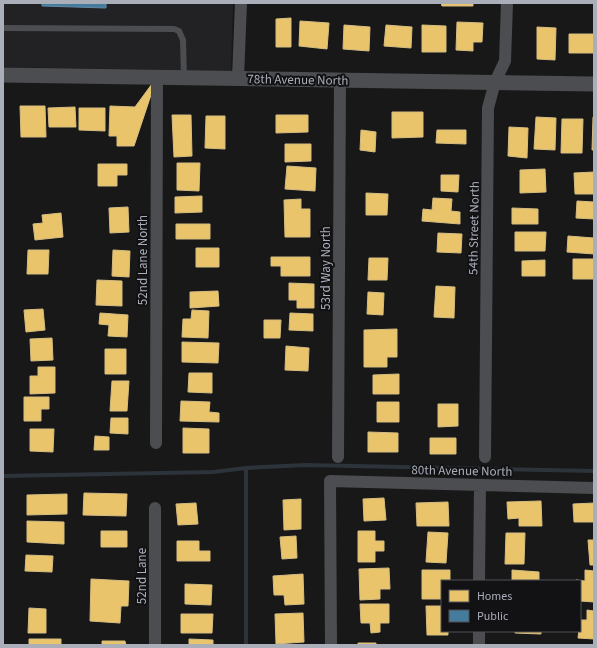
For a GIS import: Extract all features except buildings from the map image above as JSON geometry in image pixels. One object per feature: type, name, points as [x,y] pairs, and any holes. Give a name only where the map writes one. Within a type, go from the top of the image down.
[{"type":"street","points":[[238,78],[240,3]]},
{"type":"street","name":"54th Street North","points":[[485,457],[488,108],[495,82],[505,61],[507,3]]},
{"type":"street","name":"78th Avenue North","points":[[3,75],[594,84]]},
{"type":"street","name":"52nd Lane North","points":[[156,443],[157,77]]},
{"type":"street","name":"53rd Way North","points":[[338,457],[340,80]]},
{"type":"street","name":"80th Avenue North","points":[[332,645],[330,481],[594,488]]},
{"type":"street","points":[[479,580],[480,484]]},
{"type":"street","name":"52nd Lane","points":[[155,508],[155,645]]},
{"type":"street","points":[[479,632],[479,645]]},
{"type":"lane","points":[[3,28],[174,29],[179,31],[183,40],[184,78]]},
{"type":"shaded area","points":[[3,3],[233,3],[231,71],[3,67]]},
{"type":"waterway","points":[[3,476],[213,472],[246,468],[305,465],[594,471]]},
{"type":"waterway","points":[[246,468],[246,645]]}]
